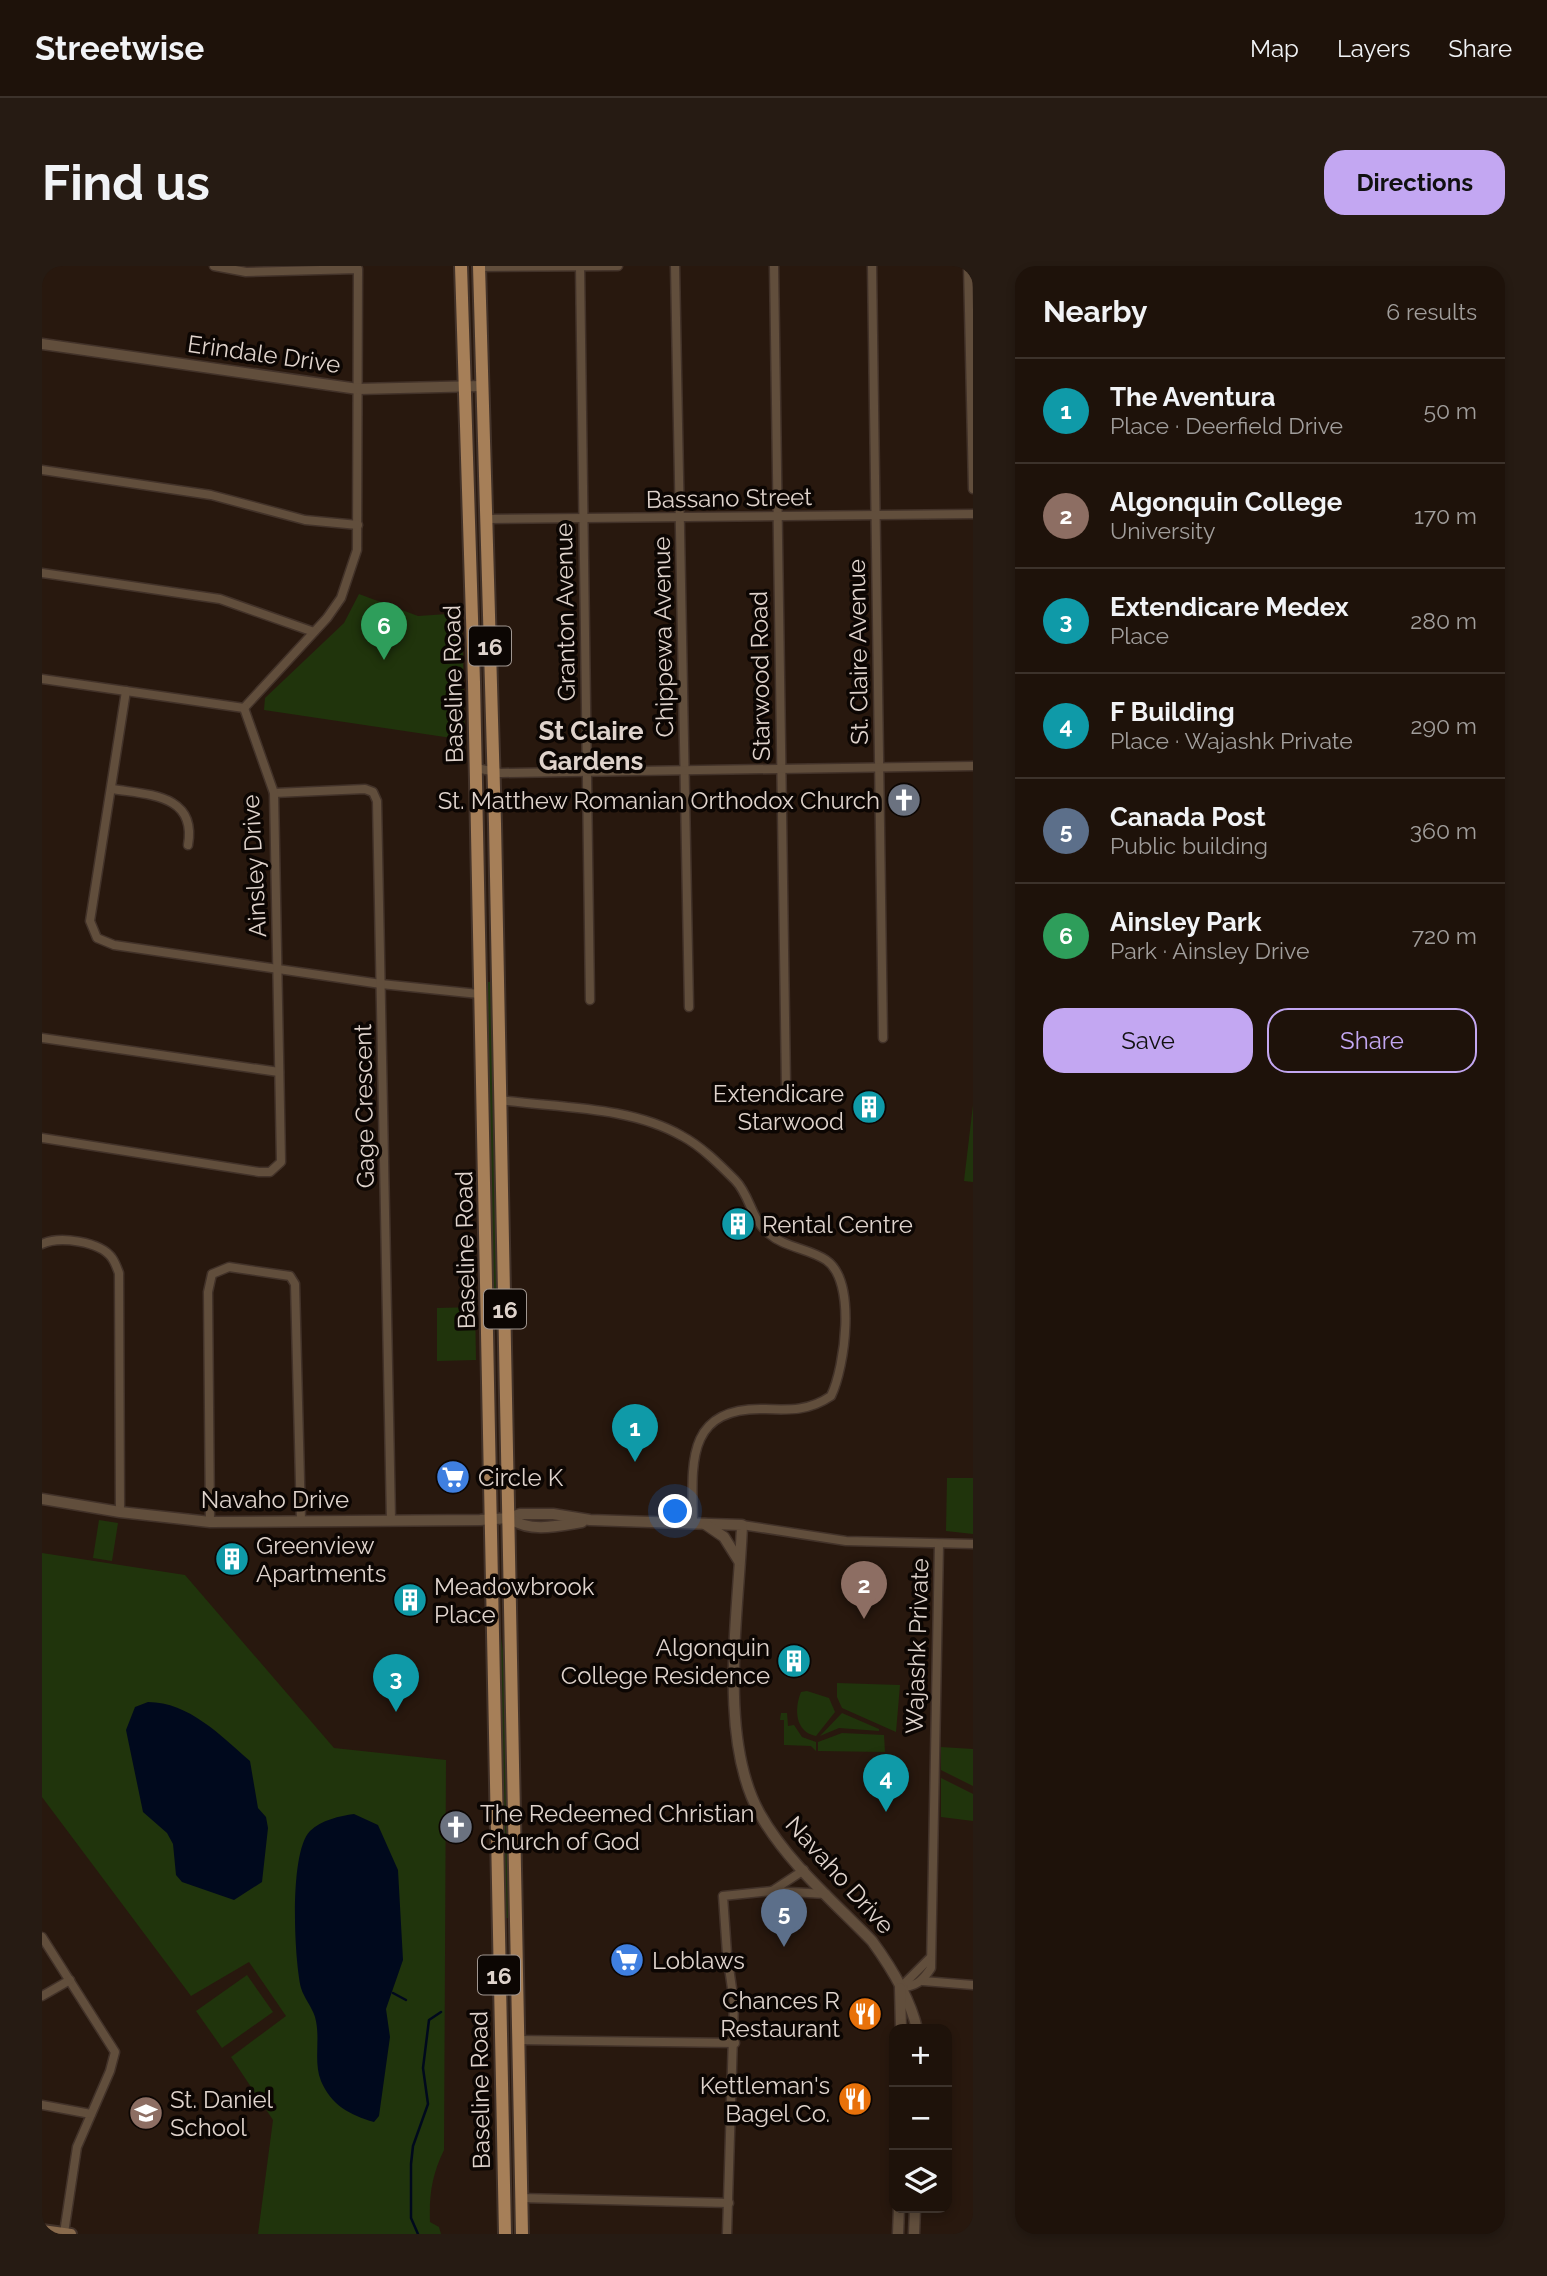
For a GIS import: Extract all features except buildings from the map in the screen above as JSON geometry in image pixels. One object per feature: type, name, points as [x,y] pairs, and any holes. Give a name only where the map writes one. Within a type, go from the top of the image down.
[{"type":"main road","name":"Baseline Road","points":[[461,266],[467,386],[476,768],[505,2234]]},
{"type":"main road","name":"Baseline Road","points":[[479,266],[494,773],[522,2234]]},
{"type":"main road","points":[[501,2038],[518,2040]]},
{"type":"main road","points":[[42,2230],[68,2234]]},
{"type":"street","points":[[42,678],[244,708],[341,598],[357,550],[358,269],[246,272],[214,266]]},
{"type":"street","points":[[479,266],[618,266]]},
{"type":"street","name":"Granton Avenue","points":[[580,266],[590,1000]]},
{"type":"street","name":"Chippewa Avenue","points":[[675,266],[689,1007]]},
{"type":"street","name":"Starwood Road","points":[[774,266],[786,1086]]},
{"type":"street","name":"St. Claire Avenue","points":[[872,266],[883,1038]]},
{"type":"street","points":[[968,266],[973,489]]},
{"type":"street","name":"Erindale Drive","points":[[42,344],[358,389],[482,386]]},
{"type":"street","points":[[42,470],[211,495],[305,520],[358,525]]},
{"type":"street","name":"Bassano Street","points":[[486,519],[973,514]]},
{"type":"street","points":[[42,573],[220,599],[313,632]]},
{"type":"street","points":[[126,691],[113,789],[90,921],[97,938],[114,945],[381,984],[479,994]]},
{"type":"street","name":"Ainsley Drive","points":[[42,1138],[259,1172],[276,1169],[283,1151],[274,793],[244,708]]},
{"type":"street","points":[[476,768],[494,773],[973,766]]},
{"type":"street","points":[[113,789],[170,799],[179,806],[190,834],[188,845]]},
{"type":"street","name":"Gage Crescent","points":[[274,793],[365,789],[373,792],[377,801],[391,1520]]},
{"type":"street","points":[[42,1038],[279,1072]]},
{"type":"street","points":[[500,1100],[625,1117],[677,1133],[737,1182],[754,1217],[768,1233],[787,1245],[825,1259],[836,1272],[845,1308],[845,1332],[842,1363],[831,1396],[799,1410],[747,1409],[728,1412],[712,1422],[697,1441],[693,1457],[693,1523]]},
{"type":"street","points":[[42,1244],[57,1239],[95,1246],[111,1255],[119,1273],[120,1512]]},
{"type":"street","points":[[210,1522],[208,1292],[212,1274],[220,1268],[232,1267],[290,1276],[295,1284],[301,1521]]},
{"type":"street","name":"Navaho Drive","points":[[42,1499],[120,1512],[210,1522],[509,1518],[520,1526],[550,1527],[590,1520],[742,1525],[735,1728],[741,1766],[759,1814],[773,1836],[872,1941],[913,2012],[916,2024]]},
{"type":"street","points":[[705,1524],[724,1537],[740,1563]]},
{"type":"street","points":[[742,1525],[846,1541],[973,1544]]},
{"type":"street","name":"Wajashk Private","points":[[930,1964],[939,1545]]},
{"type":"street","points":[[772,1891],[804,1870]]},
{"type":"street","points":[[727,2234],[734,2002],[723,1896],[772,1891],[826,1894]]},
{"type":"street","points":[[42,1937],[115,2052],[110,2071],[77,2147],[68,2234]]},
{"type":"street","points":[[923,1981],[930,1964]]},
{"type":"street","points":[[930,1964],[946,1983]]},
{"type":"street","points":[[900,1988],[930,1964]]},
{"type":"street","points":[[42,1996],[70,1980]]},
{"type":"street","points":[[900,1988],[923,1981],[973,1985]]},
{"type":"street","name":"Navaho Drive","points":[[900,1988],[901,2024]]},
{"type":"street","points":[[518,2040],[734,2043]]},
{"type":"street","points":[[42,2105],[91,2114]]},
{"type":"street","points":[[522,2198],[729,2203]]},
{"type":"street","points":[[898,2234],[899,2213]]},
{"type":"street","points":[[914,2234],[915,2213]]},
{"type":"green space","points":[[359,594],[418,616],[462,613],[465,740],[264,710],[265,698],[344,623]]},
{"type":"green space","points":[[486,982],[492,982],[497,1333],[493,1303]]},
{"type":"green space","points":[[973,1105],[973,1182],[964,1181]]},
{"type":"green space","points":[[475,1307],[476,1360],[437,1361],[437,1308]]},
{"type":"green space","points":[[947,1478],[973,1478],[973,1534],[946,1531]]},
{"type":"green space","points":[[99,1520],[118,1523],[112,1561],[93,1558]]},
{"type":"green space","points":[[42,1553],[185,1575],[334,1748],[446,1760],[444,2150],[434,2176],[430,2212],[430,2222],[439,2227],[441,2234],[258,2234],[273,2120],[231,2057],[286,2016],[249,1962],[191,1996],[42,1797]]},
{"type":"green space","points":[[498,1618],[504,1658],[508,1918],[505,1918]]},
{"type":"green space","points":[[837,1683],[900,1685],[896,1732],[842,1708],[837,1697]]},
{"type":"green space","points":[[807,1691],[829,1698],[835,1712],[816,1736],[804,1730],[798,1719],[801,1692]]},
{"type":"green space","points":[[781,1713],[787,1713],[788,1726],[794,1725],[802,1737],[816,1742],[816,1751],[811,1746],[784,1745],[784,1720],[780,1720]]},
{"type":"green space","points":[[842,1713],[879,1731],[839,1728],[820,1736]]},
{"type":"green space","points":[[842,1733],[884,1735],[885,1752],[818,1751],[818,1742]]},
{"type":"green space","points":[[941,1747],[973,1749],[973,1786],[941,1770]]},
{"type":"green space","points":[[941,1778],[973,1794],[973,1821],[941,1817]]},
{"type":"green space","points":[[247,1975],[273,2012],[222,2048],[196,2011]]},
{"type":"water","points":[[148,1702],[163,1704],[191,1714],[216,1731],[250,1761],[258,1808],[266,1817],[268,1828],[262,1882],[234,1900],[182,1882],[176,1875],[173,1844],[167,1833],[143,1812],[126,1730],[135,1707]]},
{"type":"water","points":[[354,1814],[378,1825],[398,1870],[403,1960],[386,2009],[390,2037],[379,2116],[374,2122],[342,2108],[330,2097],[321,2081],[317,2025],[301,1988],[296,1954],[296,1882],[303,1843],[310,1831],[320,1824]]},
{"type":"waterway","points":[[393,1993],[406,2000]]},
{"type":"waterway","points":[[418,2234],[411,2218],[411,2164],[413,2146],[428,2104],[423,2068],[429,2020],[441,2012]]},
{"type":"place","name":"Ainsley Park","points":[[384,660]]},
{"type":"place","name":"St. Matthew Romanian Orthodox Church","points":[[904,800]]},
{"type":"place","name":"Extendicare Starwood","points":[[869,1107]]},
{"type":"place","name":"Rental Centre","points":[[738,1224]]},
{"type":"place","name":"The Aventura","points":[[635,1462]]},
{"type":"place","name":"Circle K","points":[[453,1477]]},
{"type":"place","name":"Greenview Apartments","points":[[232,1559]]},
{"type":"place","name":"Meadowbrook Place","points":[[410,1600]]},
{"type":"place","name":"Algonquin College","points":[[864,1619]]},
{"type":"place","name":"Algonquin College Residence","points":[[794,1661]]},
{"type":"place","name":"Extendicare Medex","points":[[396,1712]]},
{"type":"place","name":"F Building","points":[[886,1812]]},
{"type":"place","name":"The Redeemed Christian Church of God","points":[[456,1827]]},
{"type":"place","name":"Canada Post","points":[[784,1947]]},
{"type":"place","name":"Loblaws","points":[[627,1960]]},
{"type":"place","name":"Chances R Restaurant","points":[[865,2014]]},
{"type":"place","name":"Kettleman's Bagel Co.","points":[[855,2099]]},
{"type":"place","name":"St. Daniel School","points":[[146,2113]]},
{"type":"district","name":"St Claire Gardens","points":[[591,746]]}]
